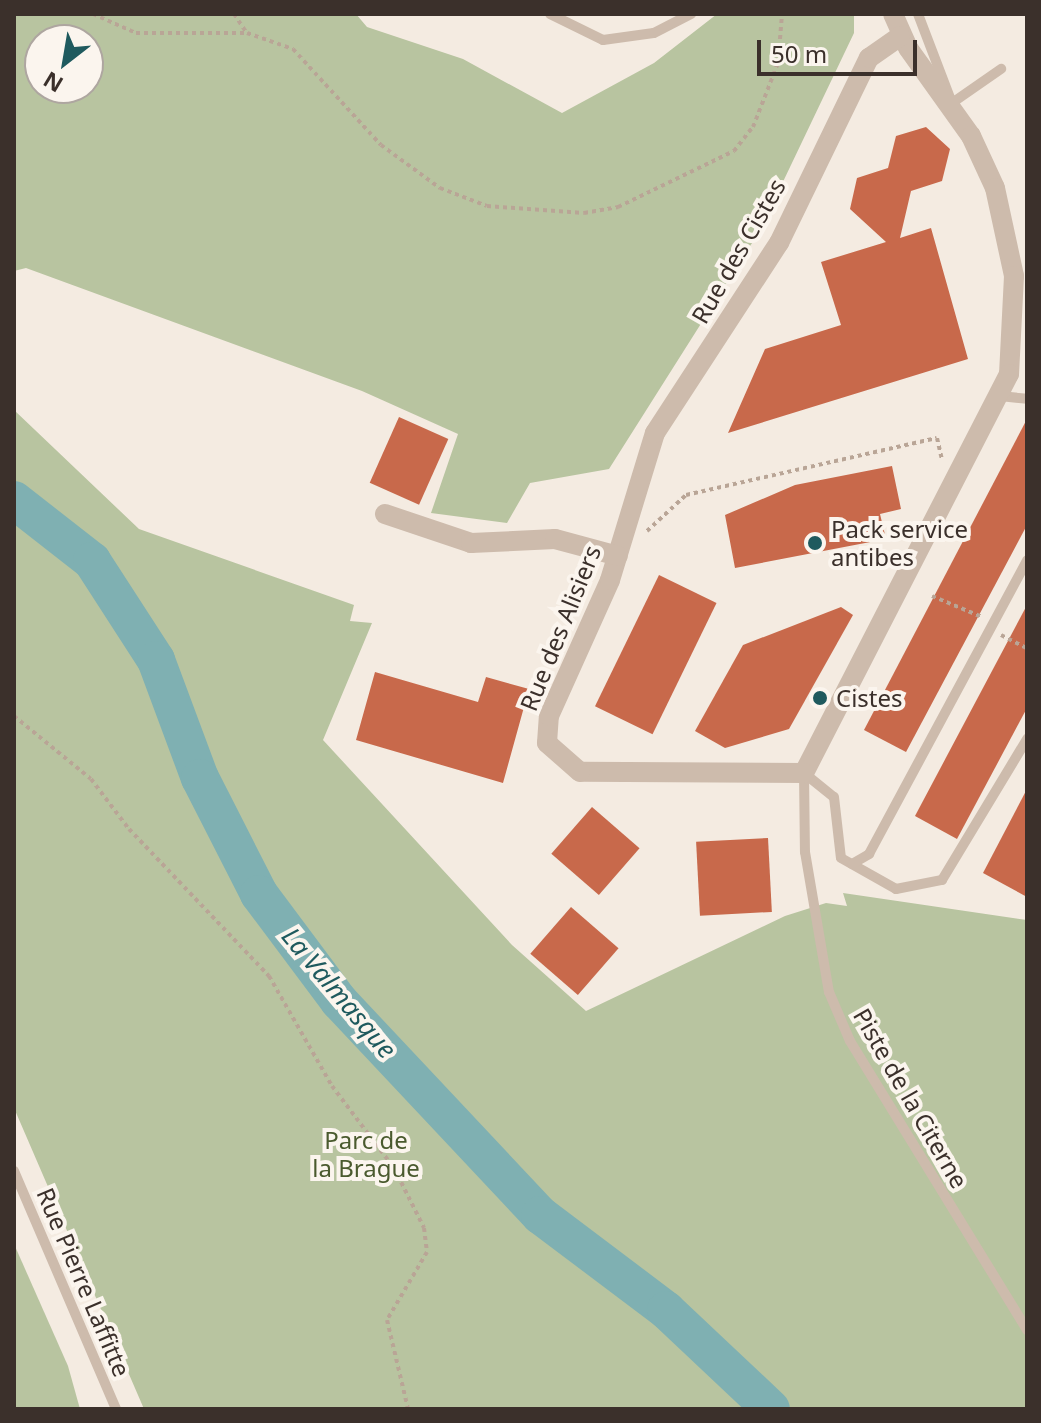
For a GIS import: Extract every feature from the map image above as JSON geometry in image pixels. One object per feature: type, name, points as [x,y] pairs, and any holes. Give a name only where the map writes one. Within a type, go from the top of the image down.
[{"type":"street","points":[[804,773],[1000,396],[1017,326],[1005,227],[995,188],[952,103],[900,36],[893,14]]},
{"type":"street","name":"Rue des Cistes","points":[[647,458],[655,433],[779,243],[869,58],[900,36]]},
{"type":"street","name":"Rue des Alisiers","points":[[647,458],[618,556],[549,716],[547,743],[555,756],[592,775],[804,773]]},
{"type":"street","points":[[385,514],[471,543],[555,539],[618,556]]},
{"type":"lane","points":[[550,14],[603,40],[654,33],[691,14]]},
{"type":"lane","points":[[918,14],[952,103],[1001,69]]},
{"type":"lane","points":[[1000,396],[1027,399]]},
{"type":"lane","points":[[852,864],[869,854],[1027,560]]},
{"type":"lane","points":[[804,773],[834,797],[841,858],[896,889],[942,880],[1027,739]]},
{"type":"lane","name":"Piste de la Citerne","points":[[804,773],[805,852],[829,992],[850,1041],[1027,1330]]},
{"type":"lane","name":"Rue Pierre Laffitte","points":[[14,1171],[116,1409]]},
{"type":"path","points":[[93,14],[136,33],[247,33],[293,49],[381,145],[440,188],[487,206],[584,213],[618,207],[734,151],[753,127],[778,63],[782,14]]},
{"type":"path","points":[[234,14],[247,33]]},
{"type":"path","points":[[645,532],[686,495],[937,438]]},
{"type":"path","points":[[932,596],[992,626],[1027,648]]},
{"type":"path","points":[[14,716],[91,779],[129,829],[269,976],[332,1086],[394,1168],[424,1228],[427,1252],[387,1320],[408,1409]]},
{"type":"green space","points":[[14,14],[356,14],[367,27],[463,59],[562,113],[654,63],[717,14],[854,14],[854,33],[759,232],[609,469],[530,483],[507,523],[431,513],[458,434],[362,391],[26,268],[14,271]]},
{"type":"green space","name":"Parc de la Brague","points":[[14,410],[139,529],[354,605],[350,621],[372,623],[323,740],[512,945],[586,1011],[785,916],[826,903],[847,906],[843,893],[1027,920],[1027,1409],[144,1409],[14,1108]]},
{"type":"green space","points":[[14,1244],[68,1366],[80,1409],[14,1409]]},
{"type":"building","points":[[926,127],[950,149],[942,181],[911,191],[900,238],[931,228],[968,359],[728,433],[765,349],[841,325],[821,262],[886,242],[850,209],[857,178],[888,168],[896,136]]},
{"type":"building","points":[[399,417],[448,439],[419,505],[370,483]]},
{"type":"building","points":[[1027,419],[1027,525],[906,752],[864,730]]},
{"type":"building","points":[[892,466],[901,509],[880,514],[886,539],[735,568],[725,515],[795,485]]},
{"type":"building","points":[[659,575],[717,603],[653,734],[595,706]]},
{"type":"building","points":[[1027,605],[1027,708],[957,839],[915,816]]},
{"type":"building","points":[[841,607],[853,615],[789,729],[725,748],[695,731],[743,645]]},
{"type":"building","points":[[375,672],[478,702],[486,677],[529,689],[503,783],[356,740]]},
{"type":"building","points":[[1027,789],[1027,897],[983,873]]},
{"type":"building","points":[[592,807],[640,848],[599,895],[551,854]]},
{"type":"building","points":[[768,838],[772,912],[700,916],[696,842]]},
{"type":"building","points":[[571,907],[619,948],[578,995],[530,954]]},
{"type":"waterway","name":"La Valmasque","points":[[14,500],[92,561],[156,660],[200,778],[259,894],[339,1001],[540,1215],[666,1310],[771,1409]]},
{"type":"place","name":"Pack service antibes","points":[[815,543]]},
{"type":"place","name":"Cistes","points":[[820,698]]}]
